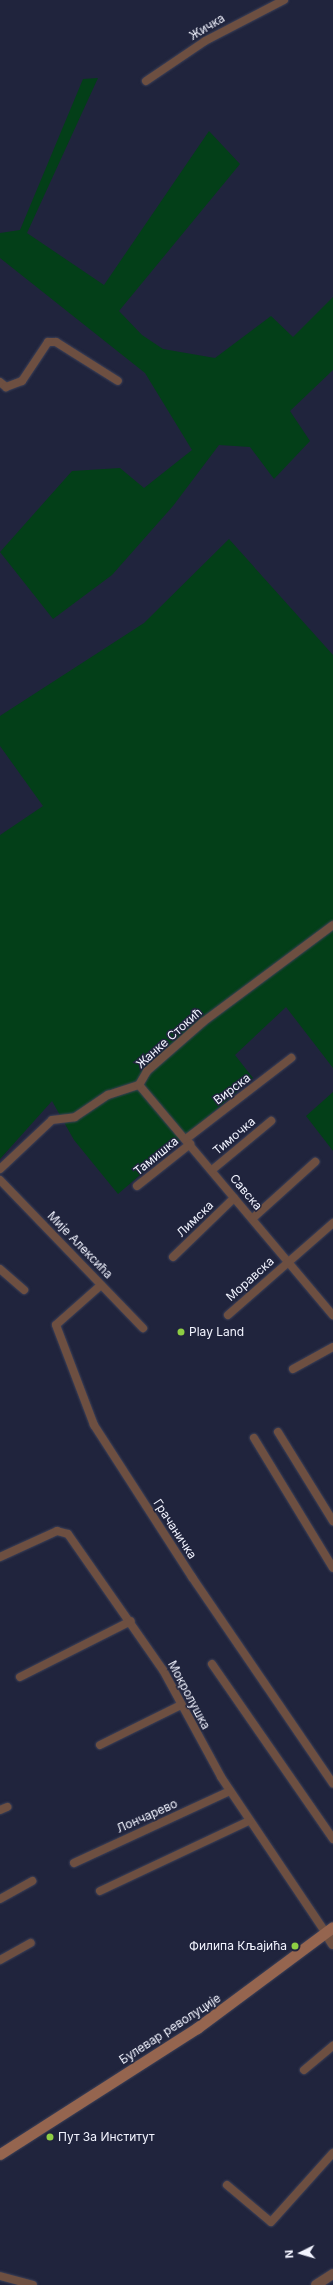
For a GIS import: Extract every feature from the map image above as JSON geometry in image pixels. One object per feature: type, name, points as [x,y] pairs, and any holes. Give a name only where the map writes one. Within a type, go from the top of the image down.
[{"type":"main road","name":"Булевар револуције","points":[[0,2153],[197,2028],[329,1930]]},
{"type":"street","name":"Жичка","points":[[146,81],[205,41],[284,0]]},
{"type":"street","points":[[0,382],[6,387],[22,380],[48,342],[56,342],[118,381]]},
{"type":"street","name":"Жанке Стокић","points":[[0,1169],[52,1120],[75,1117],[108,1095],[140,1085],[152,1067],[203,1022],[333,925]]},
{"type":"street","name":"Вирска","points":[[188,1142],[291,1058]]},
{"type":"street","name":"Савска","points":[[140,1085],[333,1315]]},
{"type":"street","name":"Тимочка","points":[[212,1170],[271,1121]]},
{"type":"street","name":"Тамишка","points":[[137,1186],[188,1142]]},
{"type":"street","points":[[253,1218],[315,1162]]},
{"type":"street","name":"Мије Алексића","points":[[0,1180],[143,1328]]},
{"type":"street","name":"Лимска","points":[[173,1257],[234,1198]]},
{"type":"street","name":"Моравска","points":[[228,1315],[333,1223]]},
{"type":"street","points":[[0,1269],[24,1290]]},
{"type":"street","name":"Грачаничка","points":[[101,1284],[56,1325],[94,1425],[188,1571],[333,1784]]},
{"type":"street","points":[[293,1369],[333,1347]]},
{"type":"street","points":[[278,1432],[333,1521]]},
{"type":"street","points":[[254,1438],[333,1568]]},
{"type":"street","name":"Мокролушка","points":[[0,1557],[63,1531],[131,1621],[182,1705],[230,1791],[329,1930]]},
{"type":"street","points":[[20,1678],[131,1621]]},
{"type":"street","points":[[212,1664],[333,1838]]},
{"type":"street","points":[[100,1745],[182,1705]]},
{"type":"street","name":"Лончарево","points":[[74,1863],[230,1791]]},
{"type":"street","points":[[100,1891],[250,1821]]},
{"type":"street","points":[[0,1898],[32,1881]]},
{"type":"street","points":[[329,1930],[333,1944]]},
{"type":"street","points":[[0,1960],[31,1943]]},
{"type":"street","points":[[304,2070],[333,2046]]},
{"type":"street","points":[[227,2185],[271,2222],[333,2153]]},
{"type":"street","points":[[0,2276],[33,2285]]},
{"type":"street","points":[[316,2285],[329,2280]]},
{"type":"green space","points":[[98,78],[27,233],[104,285],[209,131],[240,164],[119,311],[142,335],[163,349],[215,358],[271,316],[293,337],[333,297],[333,370],[290,411],[310,441],[274,479],[250,447],[219,445],[173,506],[112,575],[53,619],[0,552],[72,471],[120,468],[144,488],[192,450],[145,373],[0,258],[0,233],[20,230],[83,79]]},
{"type":"green space","points":[[229,539],[333,655],[333,1068],[286,1007],[235,1055],[253,1078],[118,1194],[74,1140],[52,1101],[0,1159],[0,835],[43,806],[0,746],[0,716],[144,623]]},
{"type":"green space","points":[[333,1092],[333,1151],[306,1116]]},
{"type":"place","name":"Play Land","points":[[181,1332]]},
{"type":"place","name":"Филипа Кљајића","points":[[295,1946]]},
{"type":"place","name":"Пут За Институт","points":[[50,2137]]}]
